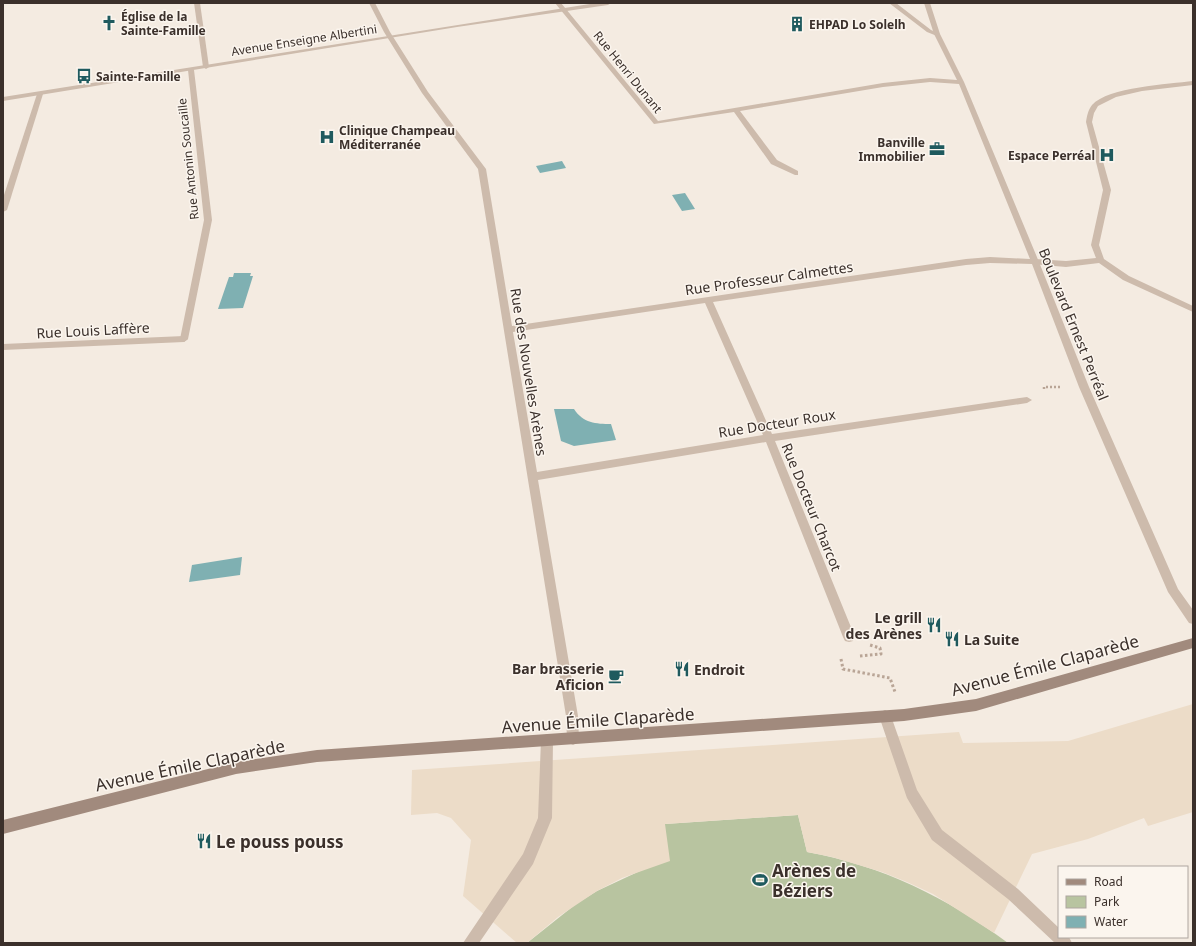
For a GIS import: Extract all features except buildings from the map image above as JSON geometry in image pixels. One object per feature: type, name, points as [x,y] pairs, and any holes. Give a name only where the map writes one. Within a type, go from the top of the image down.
[{"type":"main road","name":"Avenue Émile Claparède","points":[[3,827],[236,768],[317,756],[904,715],[976,705],[1193,643]]},
{"type":"street","points":[[198,3],[206,67]]},
{"type":"street","name":"Rue des Nouvelles Arènes","points":[[372,3],[390,37],[425,93],[482,169],[572,716],[573,739]]},
{"type":"street","points":[[558,3],[563,9]]},
{"type":"street","name":"Avenue Enseigne Albertini","points":[[3,99],[608,3]]},
{"type":"street","points":[[892,3],[924,27],[937,34]]},
{"type":"street","name":"Boulevard Ernest Perréal","points":[[927,3],[937,34],[961,82],[1035,262],[1084,387],[1174,592],[1193,619]]},
{"type":"street","name":"Rue Henri Dunant","points":[[563,9],[656,123],[884,85],[930,80],[961,82]]},
{"type":"street","name":"Rue Antonin Soucaille","points":[[184,339],[208,220],[191,70]]},
{"type":"street","points":[[1193,83],[1126,92],[1116,95],[1096,104],[1091,113],[1089,122],[1107,190],[1095,245],[1101,260],[1126,278],[1193,309]]},
{"type":"street","points":[[3,210],[40,94]]},
{"type":"street","points":[[736,110],[774,162],[795,173]]},
{"type":"street","name":"Rue Professeur Calmettes","points":[[508,330],[979,261],[1066,264],[1101,260]]},
{"type":"street","name":"Rue Docteur Charcot","points":[[708,300],[769,438],[849,637]]},
{"type":"street","name":"Rue Louis Laffère","points":[[3,348],[184,339]]},
{"type":"street","name":"Rue Docteur Roux","points":[[532,477],[769,438],[1027,400]]},
{"type":"street","points":[[885,716],[912,793],[937,835],[1012,894],[1058,937]]},
{"type":"street","points":[[470,943],[528,859],[545,818],[547,740]]},
{"type":"path","points":[[843,669],[890,678],[904,715]]},
{"type":"green space","name":"Arènes de Béziers","points":[[798,815],[807,852],[862,866],[913,886],[961,911],[1008,943],[527,943],[576,904],[597,891],[642,870],[665,824]]},
{"type":"shaded area","points":[[1193,704],[1193,812],[1148,826],[1144,818],[1088,839],[1032,854],[994,933],[933,894],[907,882],[882,872],[832,857],[807,852],[798,815],[665,824],[670,861],[622,878],[597,891],[558,917],[527,943],[517,943],[463,896],[471,840],[451,818],[437,813],[411,815],[412,770],[959,732],[963,743],[1068,741]]},
{"type":"water","points":[[562,161],[566,168],[540,173],[536,166]]},
{"type":"water","points":[[685,193],[695,209],[682,211],[672,195]]},
{"type":"water","points":[[234,273],[251,273],[250,276],[253,276],[243,308],[218,309],[229,277],[233,277]]},
{"type":"water","points":[[554,409],[574,409],[581,417],[590,422],[611,424],[616,440],[574,446],[561,441]]},
{"type":"water","points":[[242,557],[240,575],[189,582],[192,565]]},
{"type":"place","name":"Église de la Sainte-Famille","points":[[109,23]]},
{"type":"place","name":"EHPAD Lo Solelh","points":[[797,24]]},
{"type":"place","name":"Sainte-Famille","points":[[84,76]]},
{"type":"place","name":"Clinique Champeau Méditerranée","points":[[327,137]]},
{"type":"place","name":"Banville Immobilier","points":[[937,149]]},
{"type":"place","name":"Espace Perréal","points":[[1107,155]]},
{"type":"place","name":"Le grill des Arènes","points":[[934,625]]},
{"type":"place","name":"La Suite","points":[[952,639]]},
{"type":"place","name":"Endroit","points":[[682,669]]},
{"type":"place","name":"Bar brasserie Aficion","points":[[616,676]]},
{"type":"place","name":"Le pouss pouss","points":[[204,841]]},
{"type":"place","name":"Arènes de Béziers","points":[[760,880]]}]
